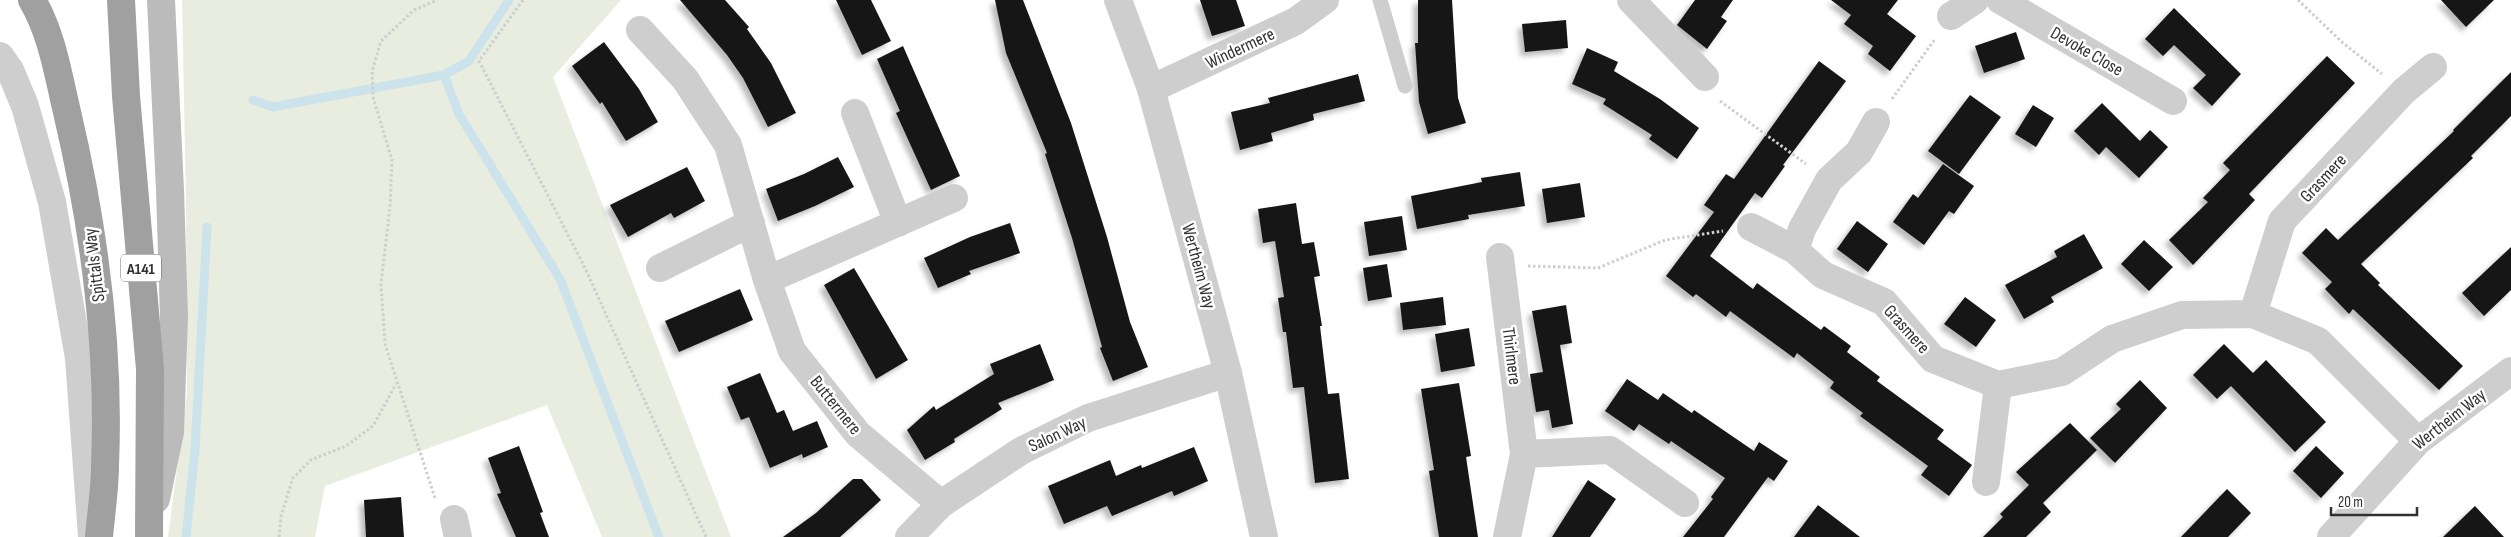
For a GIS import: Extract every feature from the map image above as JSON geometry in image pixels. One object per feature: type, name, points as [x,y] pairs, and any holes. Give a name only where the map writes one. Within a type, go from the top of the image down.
[{"type":"highway","name":"Spittals Way","points":[[32,0],[39,12],[52,48],[89,217],[104,349],[106,465],[99,537]]},
{"type":"highway","name":"A141","points":[[121,0],[126,96],[150,369],[150,530]]},
{"type":"main road","points":[[150,530],[170,432],[174,317],[161,0]]},
{"type":"street","name":"Wertheim Way","points":[[1118,0],[1151,89],[1228,373],[1264,537]]},
{"type":"street","name":"Windermere","points":[[1151,89],[1296,21],[1325,0]]},
{"type":"street","points":[[1631,0],[1705,77]]},
{"type":"street","points":[[1951,16],[1975,0]]},
{"type":"street","name":"Devoke Close","points":[[2000,0],[2172,101]]},
{"type":"street","name":"Buttermere","points":[[640,30],[686,79],[728,145],[767,280],[792,351],[858,434],[942,504]]},
{"type":"street","points":[[0,56],[10,70],[24,106],[52,202],[79,358],[92,537]]},
{"type":"street","name":"Grasmere","points":[[2253,314],[2282,220],[2404,91],[2433,67]]},
{"type":"street","points":[[855,113],[898,223]]},
{"type":"street","points":[[1795,250],[1802,230],[1829,180],[1860,152],[1876,122]]},
{"type":"street","points":[[767,280],[954,198]]},
{"type":"street","points":[[660,268],[751,223]]},
{"type":"street","name":"Grasmere","points":[[1751,227],[1795,250],[1822,275],[1884,302],[1933,359],[1998,385]]},
{"type":"street","name":"Thirlmere","points":[[1500,261],[1524,454],[1507,537]]},
{"type":"street","points":[[1986,482],[1998,385],[2062,372],[2112,338],[2182,315],[2253,314],[2318,341],[2418,441]]},
{"type":"street","name":"Wertheim Way","points":[[2331,537],[2418,441],[2511,371]]},
{"type":"street","name":"Salon Way","points":[[909,537],[942,504],[1021,451],[1088,418],[1228,373]]},
{"type":"street","points":[[1524,454],[1610,450],[1685,503]]},
{"type":"lane","points":[[1380,0],[1405,86]]},
{"type":"path","points":[[437,0],[414,10],[381,41],[372,71],[373,97],[392,160],[390,208],[381,284],[384,344],[436,500],[456,528]]},
{"type":"path","points":[[523,0],[479,62],[586,270],[706,537]]},
{"type":"path","points":[[2298,0],[2343,43],[2404,91]]},
{"type":"path","points":[[1876,122],[1951,16]]},
{"type":"path","points":[[1705,77],[1717,98],[1829,180]]},
{"type":"path","points":[[1500,261],[1598,268],[1664,240],[1751,227]]},
{"type":"path","points":[[279,537],[281,516],[293,478],[311,460],[346,446],[372,426],[397,384]]},
{"type":"shaded area","points":[[182,0],[621,0],[553,77],[731,537],[602,537],[547,405],[325,486],[315,537],[168,537],[187,393]]},
{"type":"building","points":[[680,0],[725,0],[749,27],[747,29],[771,63],[796,113],[768,127],[743,78],[727,55]]},
{"type":"building","points":[[836,0],[871,0],[891,41],[862,55]]},
{"type":"building","points":[[995,0],[1023,0],[1071,123],[1107,237],[1130,322],[1148,367],[1113,381],[1100,348],[1102,347],[1072,238],[1045,154],[1047,153],[1006,53]]},
{"type":"building","points":[[1200,0],[1236,0],[1245,26],[1212,36]]},
{"type":"building","points":[[1418,0],[1452,0],[1458,98],[1466,123],[1428,134],[1419,102],[1415,43],[1418,43]]},
{"type":"building","points":[[1695,0],[1733,0],[1721,17],[1727,21],[1707,49],[1677,25]]},
{"type":"building","points":[[1831,0],[1898,0],[1887,14],[1916,36],[1890,71],[1868,54],[1873,46],[1844,24],[1851,15]]},
{"type":"building","points":[[2441,0],[2494,0],[2466,27]]},
{"type":"building","points":[[2174,8],[2241,74],[2212,106],[2193,88],[2206,75],[2174,45],[2163,56],[2145,39]]},
{"type":"building","points":[[1566,20],[1568,48],[1525,52],[1522,24]]},
{"type":"building","points":[[2016,32],[2025,59],[1984,73],[1975,46]]},
{"type":"building","points":[[604,42],[639,89],[658,122],[626,141],[602,102],[600,104],[572,66]]},
{"type":"building","points":[[903,46],[960,176],[931,190],[896,113],[900,111],[877,59]]},
{"type":"building","points":[[1587,48],[1618,62],[1614,71],[1660,99],[1699,128],[1677,159],[1649,139],[1652,135],[1603,104],[1606,99],[1572,84]]},
{"type":"building","points":[[2327,56],[2355,83],[2249,194],[2255,200],[2193,265],[2169,240],[2208,202],[2203,198],[2230,170],[2223,163]]},
{"type":"building","points":[[1819,61],[1846,81],[1783,165],[1785,166],[1762,198],[1755,193],[1710,256],[1753,289],[1757,283],[1821,330],[1824,326],[1851,346],[1847,352],[1880,377],[1877,381],[1944,430],[1937,439],[1972,465],[1949,496],[1921,475],[1928,466],[1860,416],[1863,413],[1830,388],[1834,382],[1797,353],[1794,358],[1730,311],[1726,317],[1696,294],[1693,297],[1666,276],[1714,212],[1704,205],[1726,174],[1734,179]]},
{"type":"building","points":[[2511,72],[2511,116],[2471,156],[2473,158],[2361,264],[2380,283],[2378,285],[2463,366],[2439,390],[2353,309],[2349,314],[2325,289],[2332,282],[2302,253],[2326,228],[2338,240],[2454,131]]},
{"type":"building","points":[[1358,74],[1365,101],[1313,114],[1314,120],[1271,133],[1273,141],[1240,150],[1231,112],[1270,103],[1268,98]]},
{"type":"building","points":[[1970,95],[2001,117],[1959,174],[1928,151]]},
{"type":"building","points":[[2102,103],[2140,141],[2150,130],[2168,147],[2139,178],[2106,147],[2099,155],[2074,131]]},
{"type":"building","points":[[2033,105],[2054,118],[2036,147],[2015,134]]},
{"type":"building","points":[[838,157],[854,187],[778,221],[766,189],[804,174]]},
{"type":"building","points":[[1943,164],[1974,186],[1954,214],[1949,211],[1924,245],[1893,222],[1913,194],[1918,198]]},
{"type":"building","points":[[687,167],[705,201],[674,218],[671,213],[628,237],[610,205]]},
{"type":"building","points":[[1520,172],[1525,206],[1468,215],[1469,219],[1417,229],[1411,196],[1482,182],[1481,178]]},
{"type":"building","points":[[1580,183],[1585,217],[1547,223],[1542,189]]},
{"type":"building","points":[[1296,203],[1302,244],[1314,242],[1320,276],[1314,277],[1322,326],[1320,326],[1328,394],[1339,393],[1349,479],[1315,483],[1304,387],[1293,388],[1286,332],[1283,332],[1278,298],[1284,297],[1275,241],[1263,243],[1258,209]]},
{"type":"building","points":[[1402,216],[1407,250],[1369,256],[1364,222]]},
{"type":"building","points":[[1857,221],[1888,244],[1868,272],[1837,249]]},
{"type":"building","points":[[1010,223],[1020,253],[969,271],[971,274],[938,288],[924,258],[970,237]]},
{"type":"building","points":[[2084,234],[2103,268],[2051,297],[2054,302],[2024,319],[2005,285],[2057,257],[2054,251]]},
{"type":"building","points":[[2144,240],[2173,267],[2149,291],[2121,264]]},
{"type":"building","points":[[2511,247],[2511,290],[2484,316],[2462,293]]},
{"type":"building","points":[[1387,264],[1392,297],[1368,301],[1363,268]]},
{"type":"building","points":[[854,268],[908,360],[876,379],[824,285]]},
{"type":"building","points":[[740,289],[753,320],[679,352],[665,321]]},
{"type":"building","points":[[1443,297],[1446,325],[1403,330],[1400,303]]},
{"type":"building","points":[[1965,297],[1996,320],[1976,347],[1944,324]]},
{"type":"building","points":[[1566,305],[1572,343],[1560,345],[1573,424],[1552,428],[1549,410],[1536,412],[1530,374],[1543,372],[1532,311]]},
{"type":"building","points":[[1469,328],[1475,366],[1441,372],[1435,334]]},
{"type":"building","points":[[1040,344],[1054,380],[998,403],[1002,409],[954,439],[955,442],[925,460],[907,430],[934,406],[936,410],[994,374],[990,364]]},
{"type":"building","points":[[2224,344],[2253,373],[2266,360],[2326,422],[2295,452],[2231,386],[2217,399],[2193,375]]},
{"type":"building","points":[[760,373],[777,413],[784,410],[793,431],[817,421],[828,447],[803,458],[802,454],[770,468],[749,417],[741,420],[727,387]]},
{"type":"building","points":[[1627,379],[1658,400],[1663,393],[1692,413],[1694,410],[1754,451],[1759,442],[1788,461],[1774,481],[1768,477],[1724,537],[1683,537],[1713,499],[1711,497],[1725,478],[1671,441],[1669,444],[1639,424],[1634,431],[1605,411]]},
{"type":"building","points":[[2140,380],[2167,408],[2115,463],[2090,438],[2121,409],[2116,404]]},
{"type":"building","points":[[1459,383],[1471,456],[1466,457],[1478,537],[1439,537],[1429,471],[1434,470],[1421,389]]},
{"type":"building","points":[[2070,423],[2097,450],[2043,503],[2051,512],[2026,537],[1983,537],[2003,517],[2000,514],[2029,485],[2016,472]]},
{"type":"building","points":[[519,446],[543,512],[540,513],[549,537],[516,537],[497,494],[501,493],[488,458]]},
{"type":"building","points":[[2316,446],[2344,473],[2321,498],[2293,471]]},
{"type":"building","points":[[1194,447],[1208,481],[1174,496],[1172,491],[1112,516],[1107,506],[1064,524],[1048,486],[1110,460],[1116,476],[1141,465],[1142,468]]},
{"type":"building","points":[[853,479],[862,479],[881,500],[840,537],[783,537],[816,513]]},
{"type":"building","points":[[1588,480],[1616,499],[1590,537],[1552,537]]},
{"type":"building","points":[[2227,489],[2251,513],[2228,537],[2181,537]]},
{"type":"building","points":[[401,497],[404,537],[366,537],[364,500]]},
{"type":"building","points":[[1818,505],[1860,537],[1794,537]]},
{"type":"building","points":[[2475,506],[2504,537],[2443,537]]},
{"type":"waterway","points":[[509,0],[469,61],[444,75],[459,114],[560,279],[659,537]]},
{"type":"waterway","points":[[253,100],[273,107],[444,75]]},
{"type":"waterway","points":[[186,537],[195,450],[207,227]]}]
